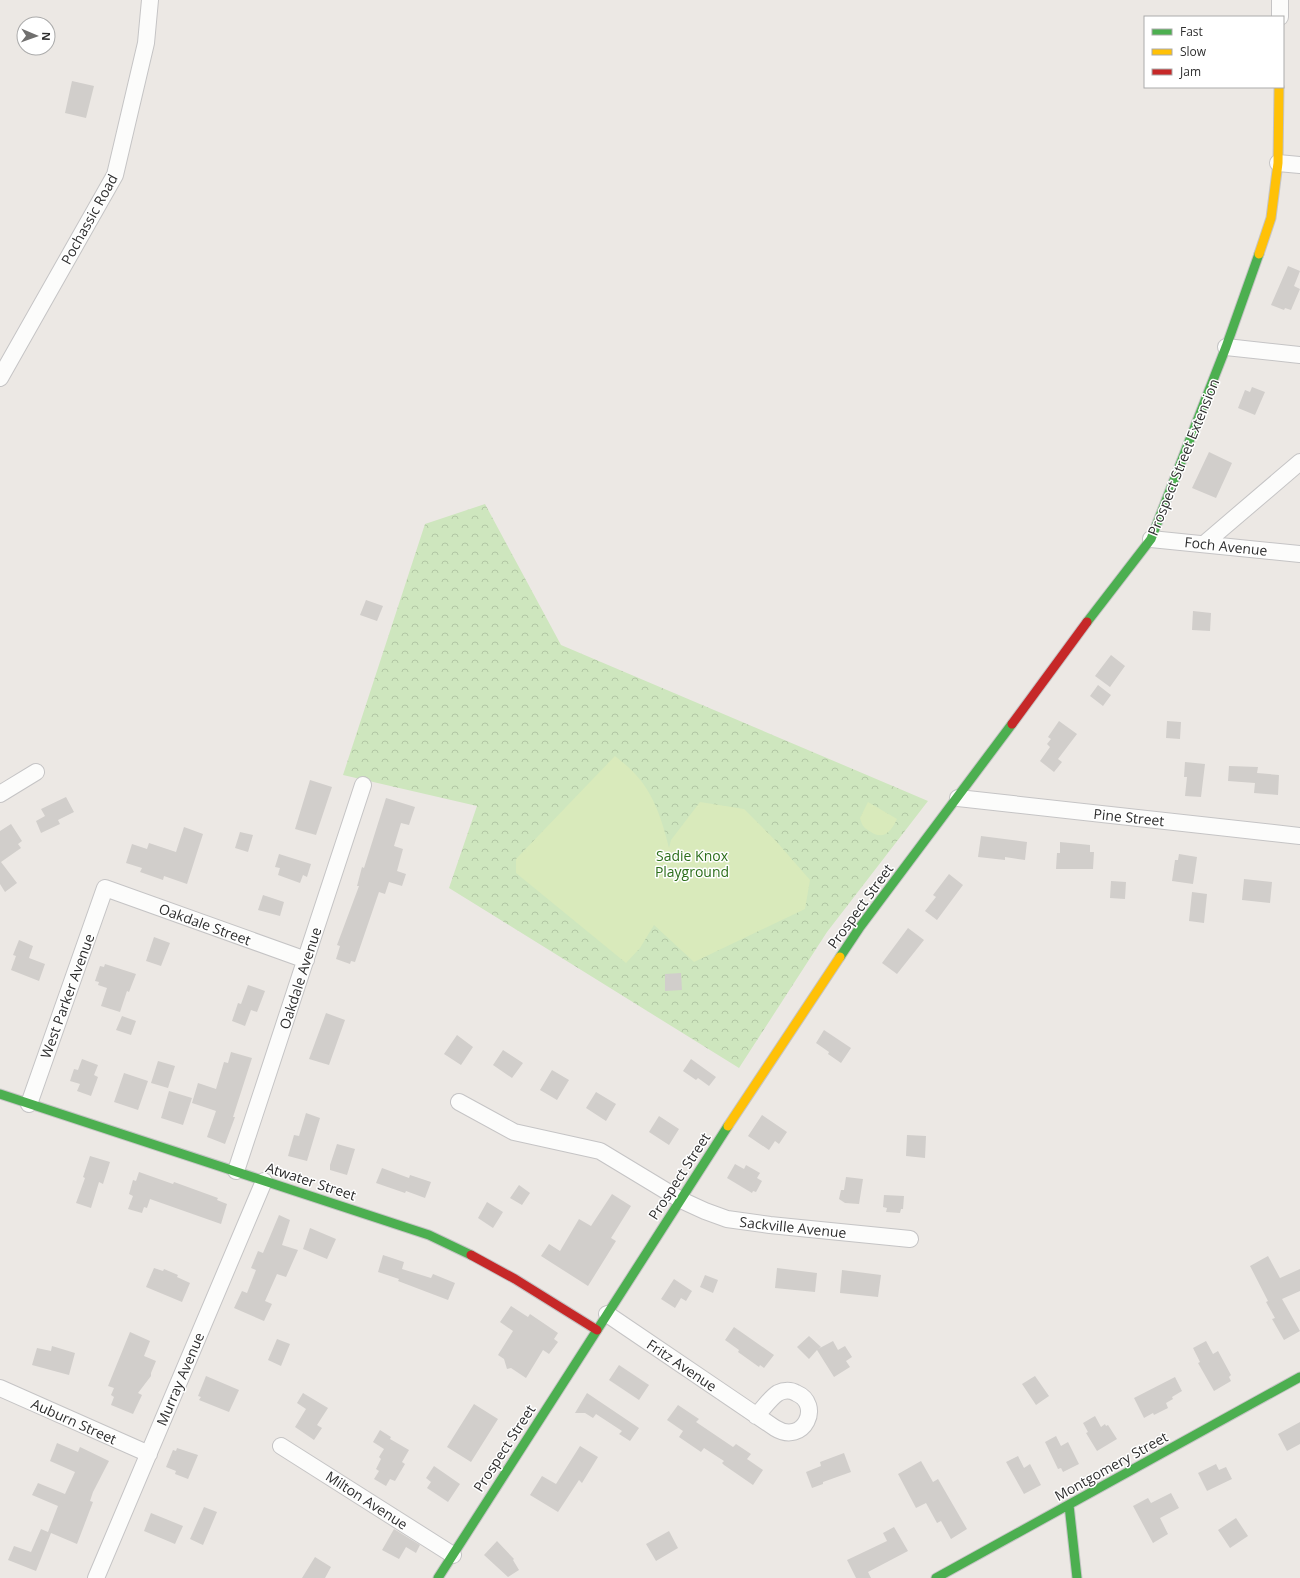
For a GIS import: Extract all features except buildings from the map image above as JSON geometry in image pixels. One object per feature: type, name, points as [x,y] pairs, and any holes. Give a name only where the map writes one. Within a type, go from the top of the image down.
[{"type":"street","name":"Pochassic Road","points":[[0,378],[115,175],[146,43],[150,0]]},
{"type":"street","points":[[1280,0],[1280,16]]},
{"type":"street","name":"Prospect Street Extension","points":[[958,798],[1102,602],[1151,539],[1226,348],[1271,218],[1278,163],[1279,88]]},
{"type":"street","points":[[1278,163],[1300,165]]},
{"type":"street","points":[[1226,348],[1300,355]]},
{"type":"street","points":[[1204,544],[1300,462]]},
{"type":"street","name":"Foch Avenue","points":[[1151,539],[1300,554]]},
{"type":"street","points":[[0,794],[36,772]]},
{"type":"street","name":"Oakdale Avenue","points":[[236,1171],[363,785]]},
{"type":"street","name":"Pine Street","points":[[958,798],[1300,836]]},
{"type":"street","name":"Prospect Street","points":[[438,1578],[754,1085],[860,927],[958,798]]},
{"type":"street","name":"Oakdale Street","points":[[105,888],[306,960]]},
{"type":"street","name":"West Parker Avenue","points":[[29,1104],[105,888]]},
{"type":"street","name":"Atwater Street","points":[[0,1094],[443,1240],[485,1262],[596,1330]]},
{"type":"street","name":"Sackville Avenue","points":[[459,1102],[514,1132],[600,1152],[681,1200],[727,1219],[770,1225],[910,1239]]},
{"type":"street","name":"Murray Avenue","points":[[96,1578],[264,1181]]},
{"type":"street","name":"Fritz Avenue","points":[[607,1314],[756,1416]]},
{"type":"street","name":"Montgomery Street","points":[[936,1578],[1300,1377]]},
{"type":"street","name":"Auburn Street","points":[[0,1388],[149,1454]]},
{"type":"street","name":"Milton Avenue","points":[[281,1446],[453,1555]]},
{"type":"street","points":[[1069,1505],[1077,1578]]},
{"type":"green space","name":"Sadie Knox Playground","points":[[485,504],[561,645],[928,801],[827,932],[739,1068],[449,888],[477,806],[343,775],[425,524]]},
{"type":"green space","points":[[615,756],[634,772],[648,791],[661,819],[669,848],[671,840],[700,802],[744,809],[776,841],[810,880],[805,909],[694,962],[654,925],[640,948],[626,963],[516,873],[516,859]]},
{"type":"green space","points":[[868,802],[897,819],[893,827],[884,835],[876,834],[863,825],[860,818]]},
{"type":"traffic: fast","points":[[1087,622],[1151,539],[1226,347],[1259,254]]},
{"type":"traffic: fast","points":[[840,957],[860,927],[1012,724]]},
{"type":"traffic: fast","points":[[0,1094],[429,1235],[471,1255]]},
{"type":"traffic: fast","points":[[438,1578],[728,1126]]},
{"type":"traffic: fast","points":[[936,1578],[1300,1377]]},
{"type":"traffic: fast","points":[[1069,1505],[1077,1578]]},
{"type":"traffic: slow","points":[[1259,254],[1271,218],[1278,163],[1279,88]]},
{"type":"traffic: slow","points":[[728,1126],[840,957]]},
{"type":"traffic: jam","points":[[1012,724],[1087,622]]},
{"type":"traffic: jam","points":[[471,1255],[515,1279],[597,1330]]}]
